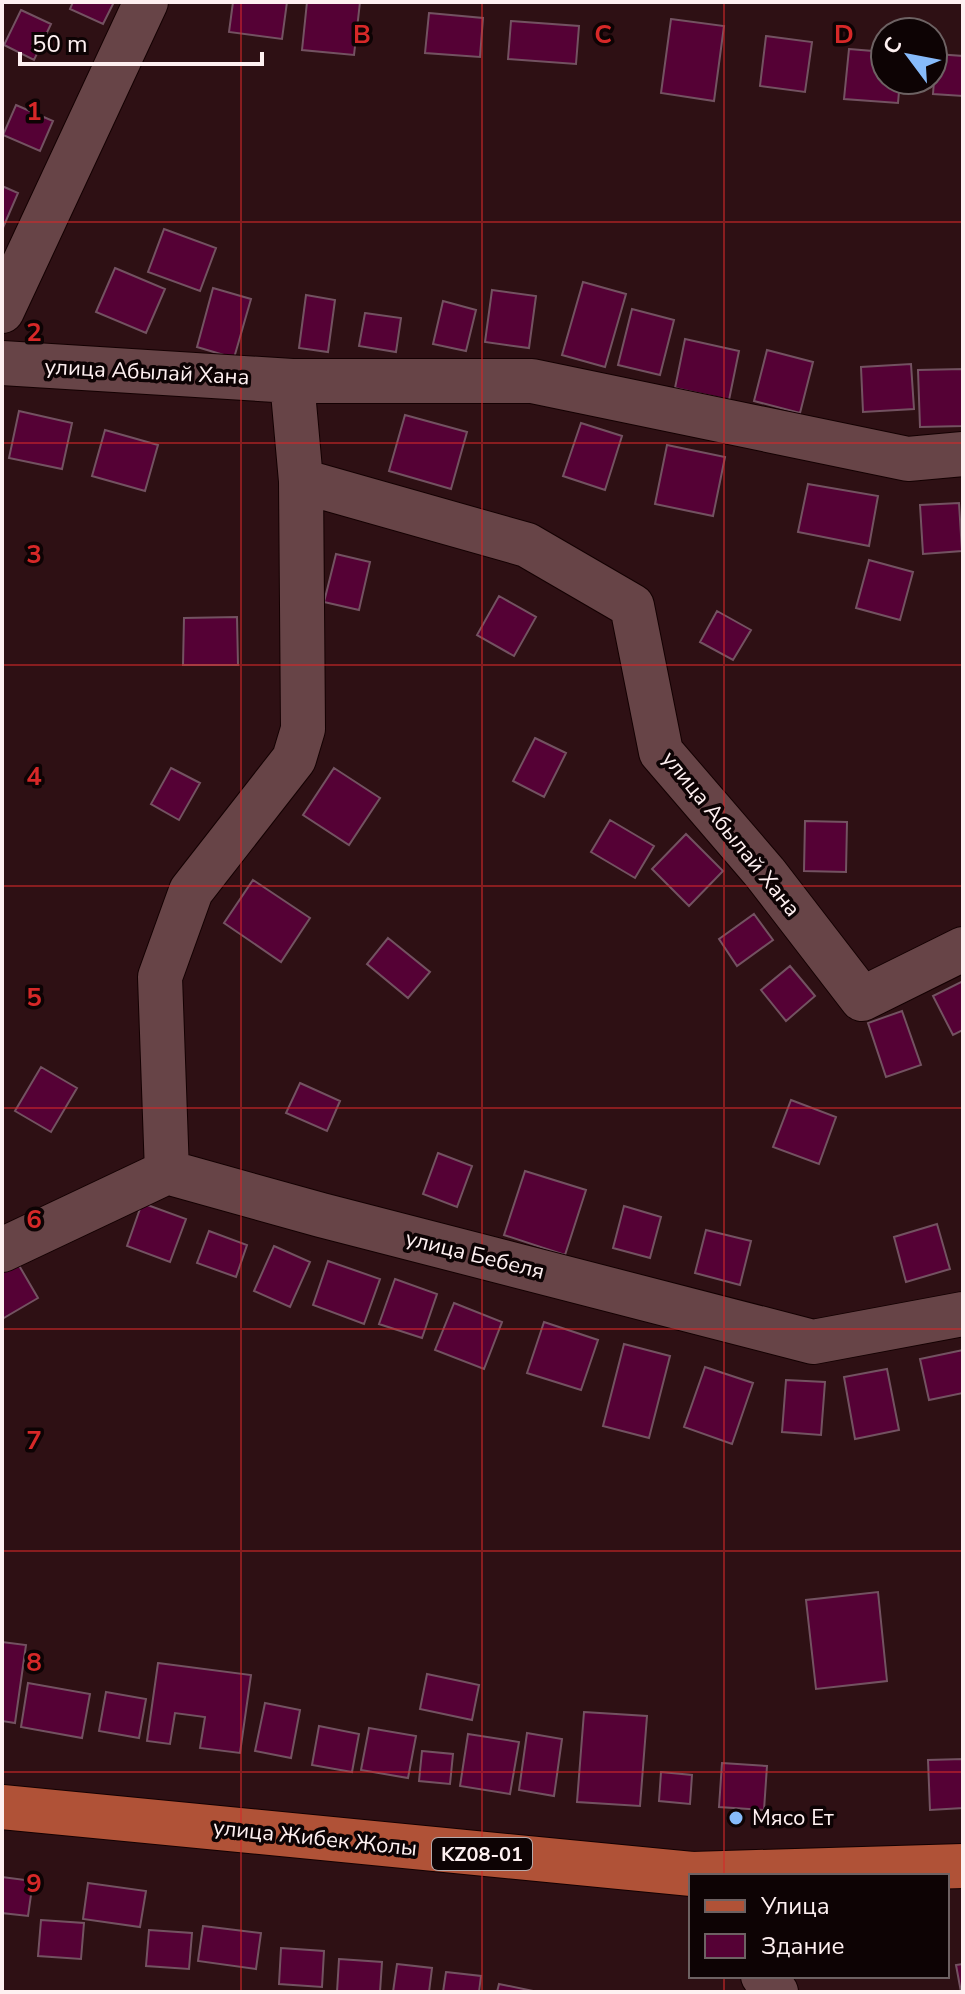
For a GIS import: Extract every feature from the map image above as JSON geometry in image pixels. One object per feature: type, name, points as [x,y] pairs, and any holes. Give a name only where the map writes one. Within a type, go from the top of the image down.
[{"type":"main road","name":"улица Жибек Жолы","points":[[2,1807],[689,1875]]},
{"type":"main road","name":"улица Жибек Жолы","points":[[722,1874],[963,1866]]},
{"type":"street","points":[[2,311],[146,2]]},
{"type":"street","name":"улица Абылай Хана","points":[[2,363],[292,381],[532,381],[908,459],[963,454]]},
{"type":"street","points":[[2,1250],[167,1172],[160,977],[191,891],[294,759],[303,729],[301,481],[292,381]]},
{"type":"street","name":"улица Абылай Хана","points":[[301,481],[527,545],[632,606],[661,752],[765,873],[862,999],[963,949]]},
{"type":"street","name":"улица Бебеля","points":[[167,1172],[813,1342],[963,1314]]},
{"type":"building","points":[[73,2],[114,2],[103,24],[70,9]]},
{"type":"building","points":[[233,2],[287,2],[282,39],[229,32]]},
{"type":"building","points":[[307,2],[360,2],[354,55],[302,50]]},
{"type":"building","points":[[21,10],[51,24],[34,60],[4,45]]},
{"type":"building","points":[[429,13],[483,18],[480,57],[425,53]]},
{"type":"building","points":[[671,19],[724,26],[714,101],[661,93]]},
{"type":"building","points":[[511,21],[579,26],[576,64],[508,59]]},
{"type":"building","points":[[766,36],[812,42],[805,92],[760,86]]},
{"type":"building","points":[[849,49],[869,51],[869,96],[899,96],[898,103],[844,99]]},
{"type":"building","points":[[949,55],[963,56],[963,96],[949,95]]},
{"type":"building","points":[[16,105],[53,121],[40,151],[3,135]]},
{"type":"building","points":[[2,186],[18,193],[2,230]]},
{"type":"building","points":[[164,229],[216,248],[200,291],[148,272]]},
{"type":"building","points":[[115,268],[165,289],[146,333],[96,312]]},
{"type":"building","points":[[583,282],[626,294],[605,367],[562,355]]},
{"type":"building","points":[[213,288],[251,299],[234,358],[197,347]]},
{"type":"building","points":[[492,290],[536,296],[529,348],[485,342]]},
{"type":"building","points":[[306,295],[335,300],[328,352],[299,348]]},
{"type":"building","points":[[443,301],[476,310],[466,351],[433,344]]},
{"type":"building","points":[[632,309],[674,320],[660,375],[618,365]]},
{"type":"building","points":[[365,313],[401,318],[396,352],[359,346]]},
{"type":"building","points":[[685,339],[739,351],[729,400],[675,388]]},
{"type":"building","points":[[767,350],[813,362],[800,413],[754,401]]},
{"type":"building","points":[[911,364],[914,409],[863,412],[861,367]]},
{"type":"building","points":[[963,369],[963,426],[920,427],[918,370]]},
{"type":"building","points":[[19,411],[72,423],[62,469],[9,458]]},
{"type":"building","points":[[405,415],[467,432],[451,489],[389,471]]},
{"type":"building","points":[[581,423],[622,436],[605,490],[563,476]]},
{"type":"building","points":[[105,430],[158,445],[145,491],[92,476]]},
{"type":"building","points":[[667,445],[725,457],[713,516],[655,504]]},
{"type":"building","points":[[808,484],[878,496],[869,546],[798,532]]},
{"type":"building","points":[[959,503],[962,551],[923,554],[920,505]]},
{"type":"building","points":[[336,554],[370,562],[359,610],[324,602]]},
{"type":"building","points":[[869,560],[913,572],[900,620],[856,608]]},
{"type":"building","points":[[499,596],[536,617],[514,656],[477,635]]},
{"type":"building","points":[[717,611],[751,630],[733,660],[700,642]]},
{"type":"building","points":[[237,617],[238,665],[183,665],[184,618]]},
{"type":"building","points":[[535,738],[566,753],[544,797],[513,781]]},
{"type":"building","points":[[171,768],[200,783],[179,820],[151,804]]},
{"type":"building","points":[[334,768],[380,798],[349,845],[303,815]]},
{"type":"building","points":[[610,820],[654,846],[635,878],[591,852]]},
{"type":"building","points":[[805,821],[847,822],[846,872],[804,871]]},
{"type":"building","points":[[686,834],[723,871],[689,906],[652,869]]},
{"type":"building","points":[[253,880],[310,918],[281,962],[224,923]]},
{"type":"building","points":[[754,914],[773,940],[737,966],[719,939]]},
{"type":"building","points":[[388,938],[430,972],[408,998],[367,964]]},
{"type":"building","points":[[790,966],[815,996],[786,1021],[761,990]]},
{"type":"building","points":[[963,981],[963,1030],[953,1035],[933,996]]},
{"type":"building","points":[[902,1011],[921,1065],[886,1077],[868,1023]]},
{"type":"building","points":[[41,1067],[77,1088],[51,1132],[15,1111]]},
{"type":"building","points":[[300,1083],[340,1101],[327,1131],[286,1113]]},
{"type":"building","points":[[791,1100],[836,1117],[819,1164],[773,1147]]},
{"type":"building","points":[[438,1153],[472,1166],[457,1207],[423,1194]]},
{"type":"building","points":[[525,1171],[586,1190],[565,1255],[504,1235]]},
{"type":"building","points":[[142,1203],[186,1219],[170,1262],[127,1246]]},
{"type":"building","points":[[624,1206],[661,1217],[650,1258],[613,1248]]},
{"type":"building","points":[[937,1224],[950,1269],[906,1282],[894,1237]]},
{"type":"building","points":[[706,1230],[751,1241],[740,1285],[695,1273]]},
{"type":"building","points":[[209,1231],[247,1245],[236,1277],[197,1263]]},
{"type":"building","points":[[274,1246],[310,1262],[290,1307],[254,1291]]},
{"type":"building","points":[[328,1261],[380,1279],[364,1324],[313,1305]]},
{"type":"building","points":[[17,1262],[38,1298],[2,1319],[2,1271]]},
{"type":"building","points":[[395,1279],[437,1294],[422,1338],[379,1324]]},
{"type":"building","points":[[454,1303],[502,1322],[484,1369],[435,1350]]},
{"type":"building","points":[[544,1322],[598,1340],[581,1390],[527,1373]]},
{"type":"building","points":[[624,1344],[670,1356],[649,1438],[603,1426]]},
{"type":"building","points":[[963,1350],[963,1393],[929,1400],[920,1359]]},
{"type":"building","points":[[705,1367],[753,1383],[732,1444],[684,1427]]},
{"type":"building","points":[[887,1369],[899,1430],[855,1439],[844,1377]]},
{"type":"building","points":[[786,1380],[825,1382],[821,1435],[782,1432]]},
{"type":"building","points":[[878,1592],[887,1681],[816,1689],[806,1600]]},
{"type":"building","points":[[2,1642],[26,1645],[15,1723],[2,1721]]},
{"type":"building","points":[[158,1663],[251,1675],[240,1753],[200,1748],[205,1717],[175,1713],[170,1744],[147,1741]]},
{"type":"building","points":[[427,1674],[479,1685],[472,1720],[420,1709]]},
{"type":"building","points":[[28,1683],[90,1694],[82,1738],[21,1727]]},
{"type":"building","points":[[106,1692],[146,1699],[139,1738],[99,1731]]},
{"type":"building","points":[[265,1703],[300,1710],[291,1758],[255,1751]]},
{"type":"building","points":[[584,1712],[647,1716],[640,1806],[577,1802]]},
{"type":"building","points":[[319,1726],[359,1734],[352,1772],[312,1765]]},
{"type":"building","points":[[369,1728],[416,1736],[408,1778],[361,1770]]},
{"type":"building","points":[[527,1733],[562,1739],[554,1796],[519,1790]]},
{"type":"building","points":[[468,1734],[519,1742],[510,1794],[460,1786]]},
{"type":"building","points":[[422,1751],[453,1754],[450,1784],[419,1781]]},
{"type":"building","points":[[963,1759],[963,1808],[930,1810],[928,1760]]},
{"type":"building","points":[[722,1763],[767,1766],[764,1810],[719,1807]]},
{"type":"building","points":[[661,1772],[692,1775],[690,1804],[659,1801]]},
{"type":"building","points":[[2,1877],[33,1881],[28,1916],[2,1913]]},
{"type":"building","points":[[88,1883],[146,1891],[140,1927],[83,1919]]},
{"type":"building","points":[[41,1920],[84,1923],[81,1959],[38,1956]]},
{"type":"building","points":[[203,1926],[261,1933],[256,1969],[198,1961]]},
{"type":"building","points":[[149,1930],[192,1933],[189,1969],[146,1966]]},
{"type":"building","points":[[281,1948],[324,1951],[322,1987],[279,1984]]},
{"type":"building","points":[[339,1959],[382,1962],[380,1992],[337,1992]]},
{"type":"building","points":[[397,1964],[432,1968],[429,1992],[393,1992]]},
{"type":"building","points":[[963,1964],[963,1992],[961,1992],[956,1965]]},
{"type":"building","points":[[446,1972],[481,1976],[479,1992],[443,1992]]},
{"type":"building","points":[[499,1984],[538,1992],[497,1992]]},
{"type":"place","name":"Мясо Ет","points":[[736,1818]]}]
